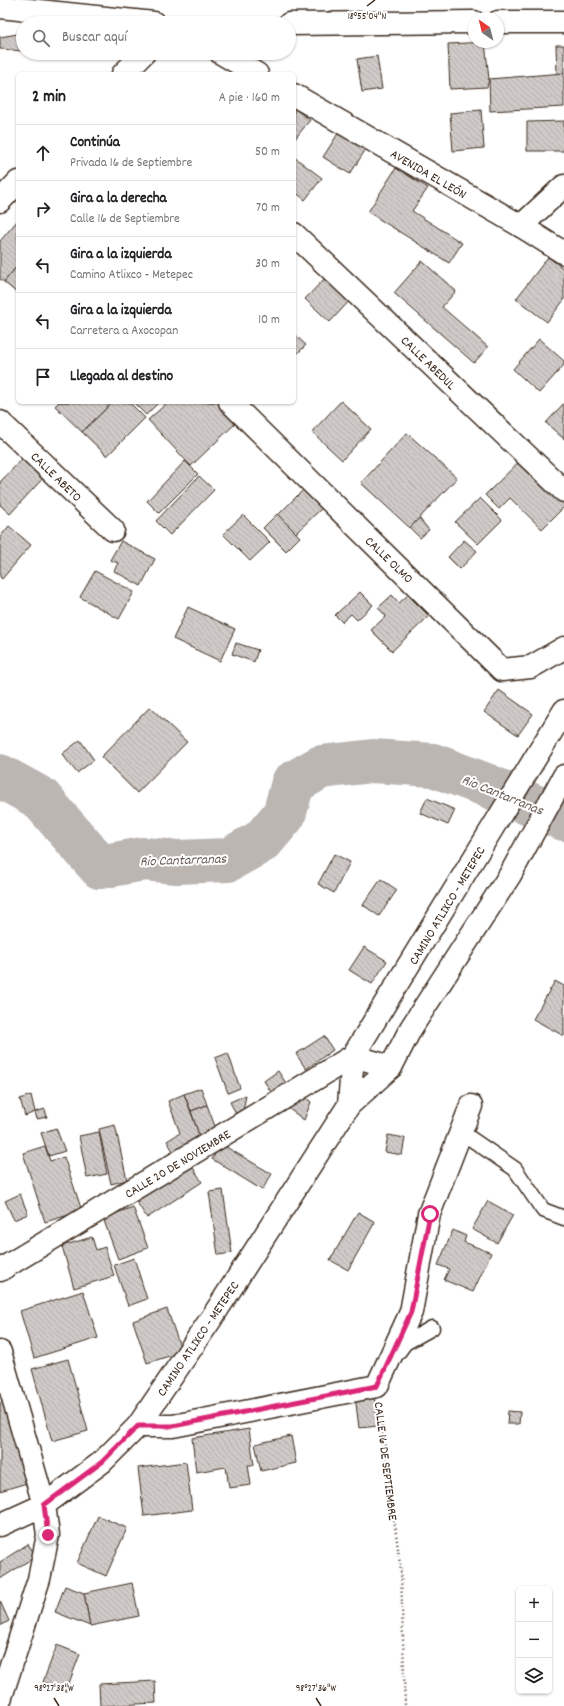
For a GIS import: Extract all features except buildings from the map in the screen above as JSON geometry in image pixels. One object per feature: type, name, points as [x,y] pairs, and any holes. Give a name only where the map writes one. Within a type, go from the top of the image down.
[{"type":"street","points":[[0,7],[87,16]]},
{"type":"street","points":[[296,24],[468,22]]},
{"type":"street","points":[[504,22],[564,22]]},
{"type":"street","points":[[125,72],[137,60]]},
{"type":"street","points":[[233,60],[254,72]]},
{"type":"street","name":"AVENIDA EL LEÓN","points":[[296,96],[564,253]]},
{"type":"street","points":[[520,226],[564,186]]},
{"type":"street","name":"CALLE ABEDUL","points":[[296,236],[564,491]]},
{"type":"street","name":"CALLE OLMO","points":[[232,404],[502,670],[531,666],[564,648]]},
{"type":"street","name":"CALLE ABETO","points":[[0,422],[113,530]]},
{"type":"street","name":"CAMINO ATLIXCO - METEPEC","points":[[348,1105],[353,1056],[564,711]]},
{"type":"street","name":"CAMINO ATLIXCO - METEPEC","points":[[0,1525],[44,1505],[102,1462],[138,1426],[213,1316],[348,1105],[391,1067],[411,1028],[510,875],[564,776]]},
{"type":"street","points":[[353,1056],[391,1067]]},
{"type":"street","name":"CALLE 20 DE NOVIEMBRE","points":[[0,1270],[353,1056]]},
{"type":"street","points":[[380,1378],[411,1312],[430,1214],[471,1106]]},
{"type":"street","points":[[0,1352],[44,1505],[48,1535],[39,1579],[0,1700]]},
{"type":"street","name":"CALLE 16 DE SEPTIEMBRE","points":[[138,1426],[173,1426],[380,1378]]},
{"type":"lane","points":[[461,1132],[515,1169],[543,1210],[564,1218]]},
{"type":"lane","points":[[380,1378],[405,1343],[432,1328]]},
{"type":"path","name":"CALLE 16 DE SEPTIEMBRE","points":[[380,1378],[401,1572],[405,1706]]},
{"type":"waterway","name":"Rio Cantarranas","points":[[0,776],[40,798],[100,867],[143,859],[177,862],[228,860],[262,841],[284,815],[293,783],[321,767],[373,761],[433,765],[486,785],[564,819]]},
{"type":"route","points":[[48,1535],[44,1505],[102,1462],[138,1426],[173,1426],[377,1386],[411,1312],[430,1214]]}]
